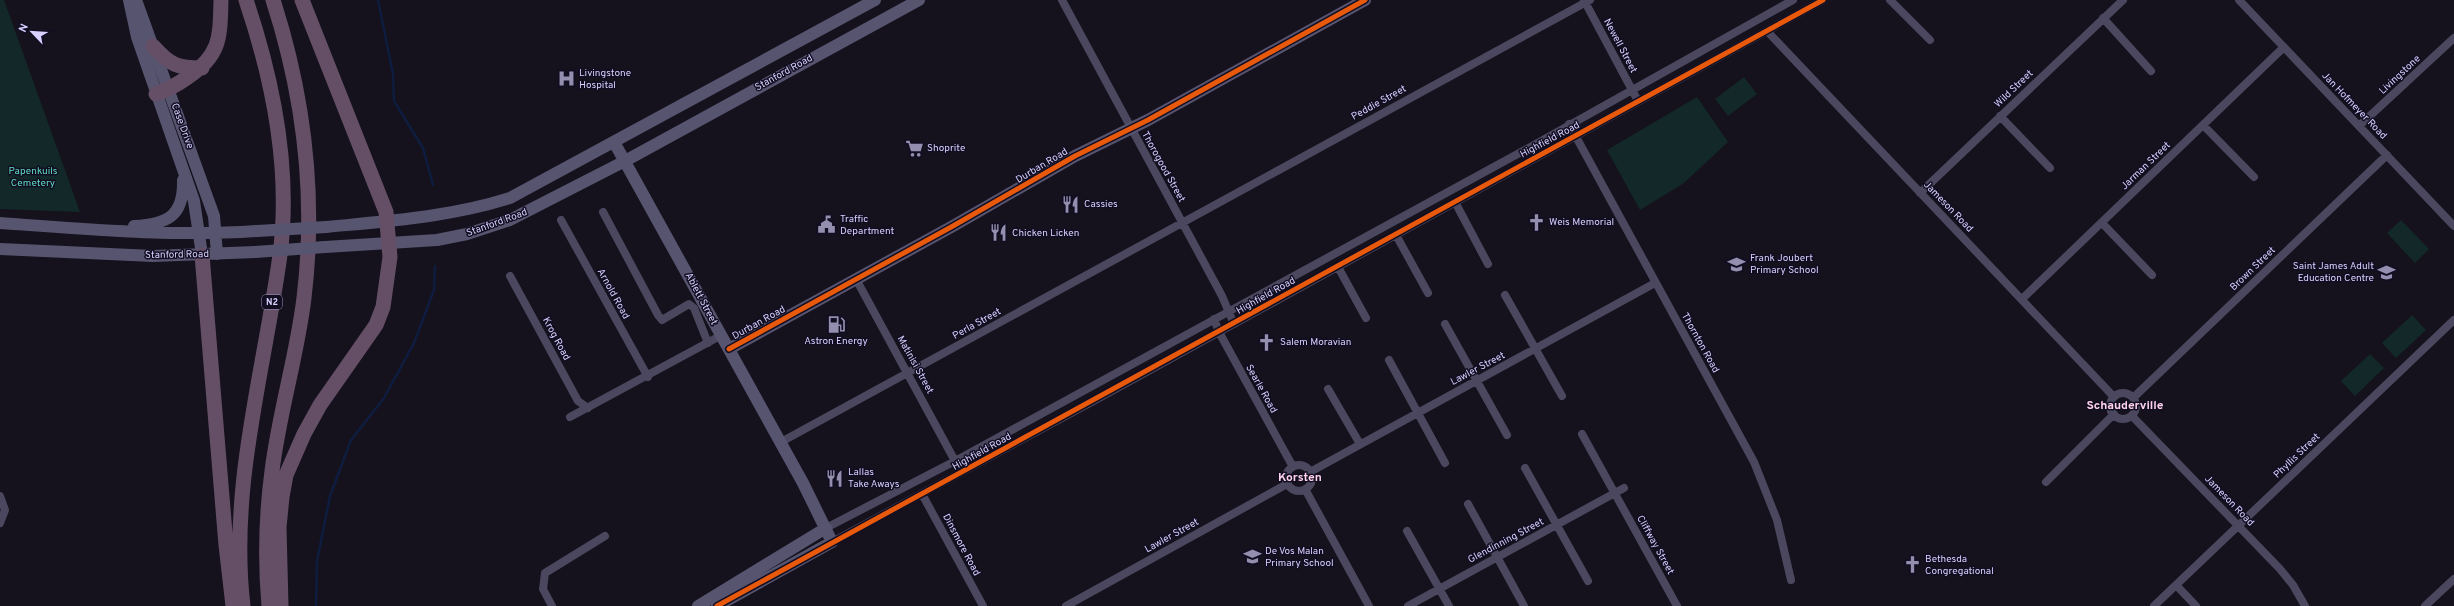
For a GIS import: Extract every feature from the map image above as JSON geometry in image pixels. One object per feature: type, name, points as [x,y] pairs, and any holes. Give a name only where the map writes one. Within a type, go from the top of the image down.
[{"type":"highway","points":[[162,92],[202,68],[210,60],[217,45],[221,0]]},
{"type":"highway","name":"N2","points":[[243,606],[239,546],[240,502],[249,436],[280,254],[282,194],[274,103],[261,44],[246,0]]},
{"type":"highway","points":[[269,606],[266,568],[272,471],[304,300],[308,254],[305,141],[287,46],[273,0]]},
{"type":"highway","points":[[281,606],[279,527],[286,475],[304,434],[320,405],[376,325],[383,307],[388,282],[390,257],[388,222],[379,193],[302,0]]},
{"type":"highway","points":[[153,46],[165,59],[175,65],[202,68]]},
{"type":"highway","points":[[210,255],[225,537],[233,606]]},
{"type":"main road","name":"Case Drive","points":[[129,0],[137,37],[162,92],[214,216],[216,233],[210,255]]},
{"type":"main road","name":"Case Drive","points":[[136,0],[153,46],[162,92],[201,234],[210,255]]},
{"type":"main road","name":"Stanford Road","points":[[0,223],[118,232],[201,234],[388,222],[471,210],[510,198],[875,0]]},
{"type":"main road","name":"Stanford Road","points":[[0,249],[153,256],[210,255],[437,240],[484,230],[530,211],[625,161],[919,0]]},
{"type":"main road","name":"Durban Road","points":[[729,349],[1030,183],[1075,156],[1130,130],[1365,0]]},
{"type":"main road","name":"Ablett Street","points":[[614,142],[720,336],[729,349],[781,442],[832,542]]},
{"type":"main road","points":[[75,229],[149,225],[164,221],[175,213],[183,198],[183,165]]},
{"type":"main road","name":"Highfield Road","points":[[698,606],[826,528]]},
{"type":"main road","name":"Highfield Road","points":[[725,604],[832,542]]},
{"type":"street","name":"Thorogood Street","points":[[1062,0],[1130,130],[1183,223],[1229,311],[1234,324]]},
{"type":"street","name":"Highfield Road","points":[[826,528],[955,461],[1793,0]]},
{"type":"street","name":"Highfield Road","points":[[832,542],[1174,357],[1823,0]]},
{"type":"street","points":[[1890,0],[1930,40]]},
{"type":"street","name":"Wild Street","points":[[1920,193],[2123,0]]},
{"type":"street","name":"Jan Hofmeyer Road","points":[[2239,0],[2454,226]]},
{"type":"street","name":"Newell Street","points":[[1587,1],[1638,101]]},
{"type":"street","name":"Peddie Street","points":[[1183,223],[1587,1]]},
{"type":"street","points":[[2103,18],[2151,71]]},
{"type":"street","name":"Jameson Road","points":[[1767,31],[2114,398]]},
{"type":"street","name":"Livingstone","points":[[2359,126],[2454,38]]},
{"type":"street","name":"Jarman Street","points":[[2022,299],[2284,47]]},
{"type":"street","points":[[2000,116],[2050,168]]},
{"type":"street","name":"Thornton Road","points":[[1569,124],[1754,462],[1777,520],[1791,580]]},
{"type":"street","points":[[2203,125],[2254,177]]},
{"type":"street","name":"Brown Street","points":[[2133,398],[2386,155]]},
{"type":"street","points":[[1455,202],[1488,264]]},
{"type":"street","points":[[603,212],[662,320],[667,319],[689,304],[694,308],[708,343]]},
{"type":"street","name":"Arnold Road","points":[[562,220],[648,377]]},
{"type":"street","points":[[2102,222],[2152,275]]},
{"type":"street","name":"Perla Street","points":[[781,442],[1183,223]]},
{"type":"street","points":[[1396,235],[1428,293]]},
{"type":"street","points":[[1338,267],[1366,318]]},
{"type":"street","name":"Krog Road","points":[[510,276],[578,401],[588,408]]},
{"type":"street","name":"Matinisi Street","points":[[856,280],[955,461]]},
{"type":"street","name":"Lawler Street","points":[[1310,472],[1656,283]]},
{"type":"street","points":[[1505,295],[1562,396]]},
{"type":"street","name":"Searle Road","points":[[1214,319],[1219,332],[1292,467]]},
{"type":"street","name":"Phyllis Street","points":[[2154,606],[2454,320]]},
{"type":"street","points":[[1446,324],[1507,435]]},
{"type":"street","points":[[570,417],[648,377],[720,336]]},
{"type":"street","points":[[1166,345],[1174,357]]},
{"type":"street","points":[[1389,360],[1445,463]]},
{"type":"street","points":[[1328,389],[1360,444]]},
{"type":"street","points":[[2122,394],[2133,398],[2136,409],[2132,416],[2120,419],[2114,414],[2111,404],[2114,398],[2122,394]]},
{"type":"street","points":[[2046,482],[2114,414]]},
{"type":"street","name":"Jameson Road","points":[[2132,416],[2238,525],[2293,585],[2305,606]]},
{"type":"street","points":[[1582,434],[1614,493]]},
{"type":"street","points":[[1302,466],[1310,472],[1312,479],[1305,489],[1295,490],[1287,484],[1286,474],[1292,467],[1302,466]]},
{"type":"street","points":[[1525,468],[1588,581]]},
{"type":"street","name":"Lawler Street","points":[[1066,606],[1287,484]]},
{"type":"street","name":"Glendinning Street","points":[[1408,606],[1624,488]]},
{"type":"street","points":[[1305,489],[1369,606]]},
{"type":"street","name":"Cliffway Street","points":[[1614,493],[1678,606]]},
{"type":"street","name":"Dinsmore Road","points":[[922,494],[983,606]]},
{"type":"street","points":[[0,496],[5,507],[5,514],[0,523]]},
{"type":"street","points":[[1468,504],[1499,557],[1524,606]]},
{"type":"street","points":[[1407,531],[1449,606]]},
{"type":"street","points":[[552,606],[543,589],[545,573],[605,536]]},
{"type":"street","points":[[2425,606],[2454,579]]},
{"type":"street","points":[[2176,585],[2196,606]]},
{"type":"green space","name":"Papenkuils Cemetery","points":[[0,0],[4,0],[80,212],[0,209]]},
{"type":"green space","points":[[1744,77],[1757,94],[1728,116],[1715,99]]},
{"type":"green space","points":[[1697,97],[1728,142],[1684,183],[1640,210],[1607,150]]},
{"type":"green space","points":[[2401,220],[2429,249],[2415,263],[2387,233]]},
{"type":"green space","points":[[2412,315],[2426,330],[2396,358],[2382,343]]},
{"type":"green space","points":[[2370,354],[2384,368],[2355,396],[2341,381]]},
{"type":"waterway","points":[[378,0],[393,74],[394,101],[423,148],[433,185]]},
{"type":"waterway","points":[[316,606],[317,561],[330,496],[351,440],[384,398],[414,343],[434,290],[435,266]]},
{"type":"cycle path","points":[[729,349],[953,226],[1075,156],[1148,120],[1365,0]]},
{"type":"cycle path","points":[[717,606],[1823,0]]},
{"type":"place","name":"Livingstone Hospital","points":[[566,79]]},
{"type":"place","name":"Shoprite","points":[[914,148]]},
{"type":"place","name":"Cassies","points":[[1071,204]]},
{"type":"place","name":"Weis Memorial","points":[[1536,222]]},
{"type":"place","name":"Traffic Department","points":[[827,225]]},
{"type":"place","name":"Chicken Licken","points":[[999,233]]},
{"type":"place","name":"Frank Joubert Primary School","points":[[1737,264]]},
{"type":"place","name":"Saint James Adult Education Centre","points":[[2387,272]]},
{"type":"place","name":"Astron Energy","points":[[836,324]]},
{"type":"place","name":"Salem Moravian","points":[[1267,342]]},
{"type":"place","name":"Lallas Take Aways","points":[[835,478]]},
{"type":"place","name":"De Vos Malan Primary School","points":[[1252,557]]},
{"type":"place","name":"Bethesda Congregational","points":[[1912,565]]},
{"type":"district","name":"Schauderville","points":[[2125,406]]},
{"type":"district","name":"Korsten","points":[[1300,478]]}]
